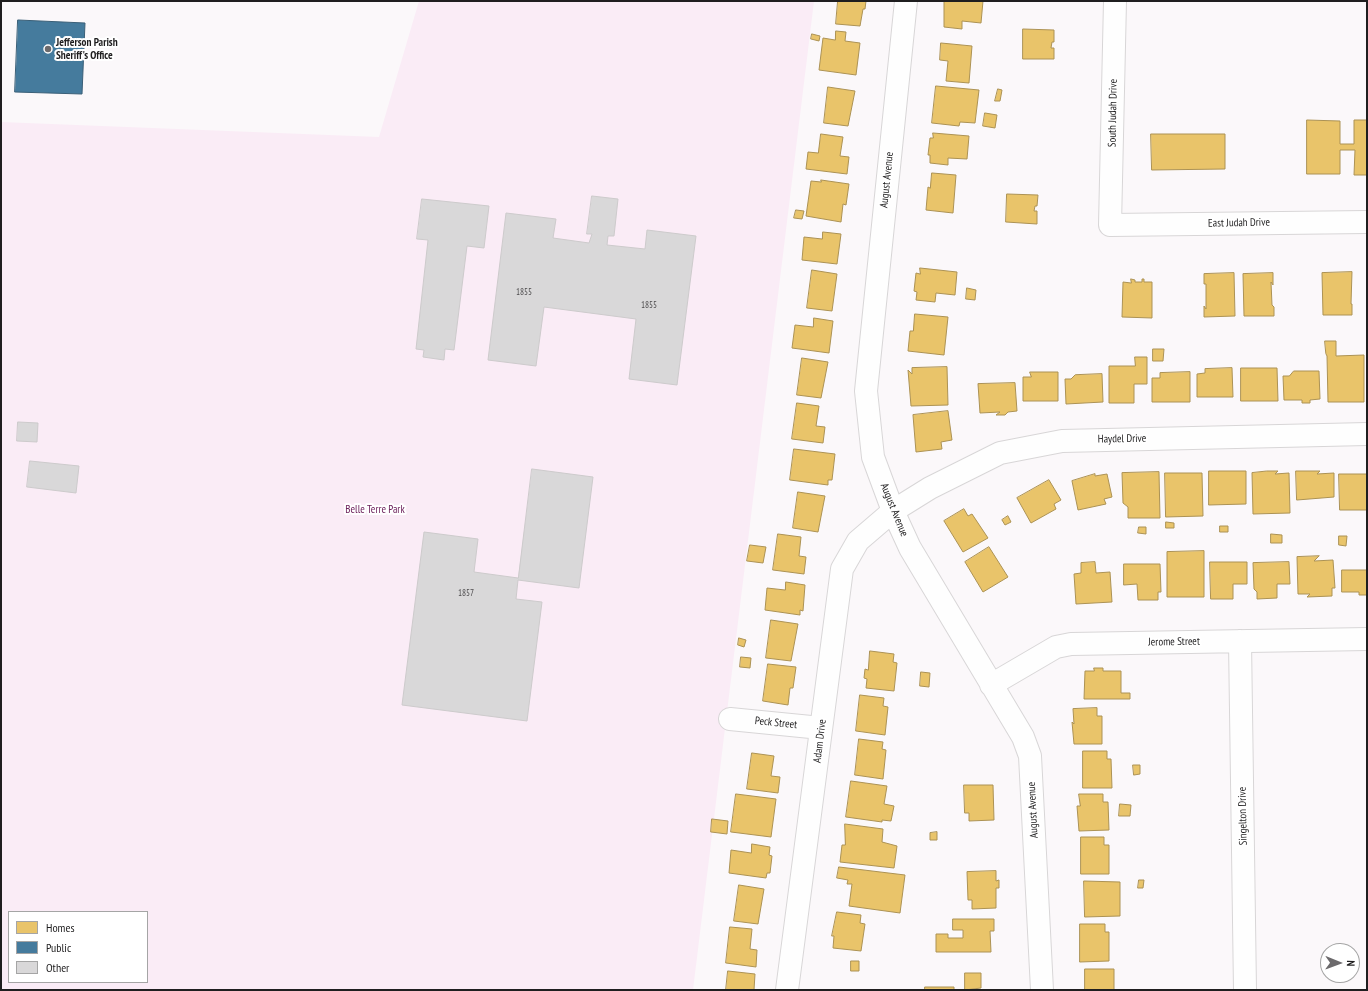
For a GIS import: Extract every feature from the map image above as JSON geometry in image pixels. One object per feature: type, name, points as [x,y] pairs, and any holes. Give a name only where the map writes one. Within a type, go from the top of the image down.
[{"type":"street","name":"August Avenue","points":[[906,1],[866,391],[873,457],[893,511],[910,548],[1023,737],[1030,756],[1042,990]]},
{"type":"street","name":"South Judah Drive","points":[[1110,225],[1115,1]]},
{"type":"street","name":"East Judah Drive","points":[[1110,225],[1367,222]]},
{"type":"street","name":"Haydel Drive","points":[[893,511],[930,488],[1000,453],[1062,441],[1367,434]]},
{"type":"street","name":"Adam Drive","points":[[787,990],[842,569],[858,541],[893,511]]},
{"type":"street","name":"Jerome Street","points":[[991,685],[1056,648],[1071,644],[1367,639]]},
{"type":"street","name":"Singelton Drive","points":[[1240,641],[1245,990]]},
{"type":"street","name":"Peck Street","points":[[730,719],[821,728]]},
{"type":"green space","name":"Belle Terre Park","points":[[419,1],[814,1],[693,990],[1,990],[1,122],[379,137]]},
{"type":"building: Homes","points":[[838,1],[866,1],[860,26],[836,24]]},
{"type":"building: Homes","points":[[983,1],[981,23],[962,21],[962,29],[944,27],[944,2]]},
{"type":"building: Homes","points":[[1023,29],[1054,30],[1054,42],[1052,42],[1051,48],[1054,48],[1054,59],[1023,59]]},
{"type":"building: Homes","points":[[836,31],[846,32],[845,41],[860,43],[856,75],[819,70],[823,38],[835,40]]},
{"type":"building: Homes","points":[[812,34],[820,36],[819,41],[811,39]]},
{"type":"building: Homes","points":[[941,43],[972,46],[969,83],[946,81],[948,61],[940,60]]},
{"type":"building: Homes","points":[[936,86],[979,90],[975,123],[960,122],[959,126],[932,123]]},
{"type":"building: Homes","points":[[828,87],[855,91],[848,126],[824,123]]},
{"type":"building: Homes","points":[[998,89],[1002,90],[1000,101],[995,101]]},
{"type":"building: Homes","points":[[985,113],[997,115],[995,128],[983,126]]},
{"type":"building: Homes","points":[[1307,120],[1340,121],[1340,144],[1354,144],[1354,120],[1367,120],[1367,175],[1354,175],[1355,150],[1340,150],[1340,174],[1307,174]]},
{"type":"building: Homes","points":[[933,133],[969,136],[967,159],[948,158],[948,165],[930,163],[930,155],[928,155],[930,138],[933,138]]},
{"type":"building: Homes","points":[[821,134],[843,137],[840,156],[849,157],[847,174],[806,169],[808,152],[818,153]]},
{"type":"building: Homes","points":[[1151,134],[1225,134],[1225,169],[1152,170]]},
{"type":"building: Homes","points":[[932,173],[956,175],[953,213],[926,210],[928,187],[930,188]]},
{"type":"building: Homes","points":[[821,180],[849,184],[846,205],[843,204],[841,222],[806,216],[811,181],[821,182]]},
{"type":"building: Homes","points":[[1007,194],[1038,195],[1037,206],[1035,206],[1034,211],[1037,211],[1037,224],[1006,222]]},
{"type":"building: Homes","points":[[796,210],[804,211],[802,219],[794,218]]},
{"type":"building: Homes","points":[[823,232],[841,234],[837,264],[802,260],[804,237],[822,239]]},
{"type":"building: Homes","points":[[920,268],[957,272],[955,295],[936,293],[935,302],[916,300],[917,292],[914,291],[916,273],[920,274]]},
{"type":"building: Homes","points":[[812,270],[837,274],[832,311],[807,308]]},
{"type":"building: Homes","points":[[1352,272],[1352,315],[1323,315],[1322,273]]},
{"type":"building: Homes","points":[[1234,273],[1235,316],[1204,317],[1204,306],[1206,309],[1206,284],[1204,284],[1204,274]]},
{"type":"building: Homes","points":[[1273,273],[1273,285],[1271,282],[1274,316],[1244,316],[1243,274]]},
{"type":"building: Homes","points":[[1131,279],[1135,280],[1135,282],[1142,282],[1142,279],[1144,279],[1144,282],[1152,282],[1152,318],[1122,317],[1123,282],[1131,283]]},
{"type":"building: Homes","points":[[967,288],[976,290],[975,300],[966,299]]},
{"type":"building: Homes","points":[[915,314],[948,317],[944,355],[908,351],[910,331],[913,331]]},
{"type":"building: Homes","points":[[814,318],[833,321],[829,353],[792,348],[795,325],[813,327]]},
{"type":"building: Homes","points":[[1325,341],[1336,341],[1336,356],[1364,355],[1364,402],[1328,402],[1327,356]]},
{"type":"building: Homes","points":[[1153,349],[1164,349],[1163,361],[1153,361]]},
{"type":"building: Homes","points":[[1135,357],[1147,357],[1147,384],[1134,384],[1134,403],[1109,403],[1109,366],[1135,366]]},
{"type":"building: Homes","points":[[802,358],[828,362],[821,398],[797,395]]},
{"type":"building: Homes","points":[[947,367],[948,405],[911,406],[908,370],[912,374],[912,368]]},
{"type":"building: Homes","points":[[1232,368],[1233,397],[1197,397],[1197,374],[1205,373],[1205,369]]},
{"type":"building: Homes","points":[[1241,368],[1277,368],[1278,401],[1241,401]]},
{"type":"building: Homes","points":[[1294,371],[1319,371],[1320,399],[1310,400],[1310,403],[1302,403],[1302,400],[1284,400],[1283,376],[1289,376]]},
{"type":"building: Homes","points":[[1030,372],[1058,372],[1058,401],[1023,401],[1023,377],[1031,377]]},
{"type":"building: Homes","points":[[1190,372],[1190,402],[1152,402],[1152,378],[1160,378],[1160,373]]},
{"type":"building: Homes","points":[[1102,374],[1103,402],[1066,404],[1065,379],[1071,379],[1075,375]]},
{"type":"building: Homes","points":[[1015,383],[1017,411],[1008,412],[1005,415],[996,415],[1000,412],[980,413],[978,384]]},
{"type":"building: Homes","points":[[797,403],[819,406],[816,426],[825,427],[823,443],[792,439]]},
{"type":"building: Homes","points":[[948,411],[952,440],[941,442],[942,449],[916,452],[913,415]]},
{"type":"building: Homes","points":[[794,449],[835,454],[832,480],[828,480],[828,485],[790,480]]},
{"type":"building: Homes","points":[[1209,471],[1246,471],[1246,504],[1209,505]]},
{"type":"building: Homes","points":[[1278,471],[1275,474],[1289,473],[1290,513],[1253,514],[1252,473]]},
{"type":"building: Homes","points":[[1296,471],[1320,471],[1317,474],[1334,473],[1334,497],[1297,500]]},
{"type":"building: Homes","points":[[1159,472],[1160,518],[1128,518],[1128,507],[1123,503],[1122,473]]},
{"type":"building: Homes","points":[[1165,473],[1202,473],[1203,516],[1166,517]]},
{"type":"building: Homes","points":[[1095,474],[1095,476],[1107,474],[1112,497],[1104,499],[1106,504],[1078,510],[1072,481]]},
{"type":"building: Homes","points":[[1339,474],[1367,474],[1367,510],[1340,510]]},
{"type":"building: Homes","points":[[1049,480],[1061,500],[1054,504],[1056,509],[1031,523],[1017,498]]},
{"type":"building: Homes","points":[[798,492],[825,496],[818,532],[793,528]]},
{"type":"building: Homes","points":[[964,509],[968,516],[972,514],[988,538],[963,552],[944,521]]},
{"type":"building: Homes","points":[[1008,516],[1011,522],[1005,525],[1002,520]]},
{"type":"building: Homes","points":[[1166,522],[1174,523],[1174,528],[1166,528]]},
{"type":"building: Homes","points":[[1220,526],[1228,526],[1228,532],[1220,532]]},
{"type":"building: Homes","points":[[1139,527],[1146,527],[1146,534],[1138,533]]},
{"type":"building: Homes","points":[[778,534],[801,537],[799,556],[806,557],[804,574],[773,570]]},
{"type":"building: Homes","points":[[1271,534],[1282,535],[1282,543],[1271,543]]},
{"type":"building: Homes","points":[[1339,536],[1347,536],[1346,546],[1339,545]]},
{"type":"building: Homes","points":[[750,545],[766,547],[763,563],[747,561]]},
{"type":"building: Homes","points":[[989,547],[1008,577],[983,592],[965,562]]},
{"type":"building: Homes","points":[[1204,551],[1204,597],[1167,597],[1167,552]]},
{"type":"building: Homes","points":[[1319,556],[1314,561],[1333,560],[1335,588],[1332,588],[1332,596],[1307,597],[1310,594],[1298,594],[1297,557]]},
{"type":"building: Homes","points":[[1095,562],[1096,573],[1110,572],[1112,602],[1076,604],[1074,574],[1081,573],[1081,563]]},
{"type":"building: Homes","points":[[1210,562],[1247,562],[1247,584],[1233,584],[1233,599],[1211,599]]},
{"type":"building: Homes","points":[[1289,562],[1290,584],[1277,584],[1277,598],[1257,599],[1257,592],[1254,589],[1253,563]]},
{"type":"building: Homes","points":[[1124,564],[1160,564],[1161,592],[1158,592],[1158,600],[1138,600],[1137,584],[1124,585]]},
{"type":"building: Homes","points":[[1342,570],[1367,570],[1367,595],[1359,595],[1359,592],[1342,592]]},
{"type":"building: Homes","points":[[786,582],[805,585],[803,611],[800,610],[800,615],[765,610],[767,588],[785,590]]},
{"type":"building: Homes","points":[[771,620],[798,624],[791,661],[766,658]]},
{"type":"building: Homes","points":[[739,638],[746,640],[744,647],[738,645]]},
{"type":"building: Homes","points":[[870,651],[894,654],[893,662],[897,663],[894,691],[866,688],[867,679],[864,678],[865,669],[868,670]]},
{"type":"building: Homes","points":[[741,657],[751,658],[750,668],[740,667]]},
{"type":"building: Homes","points":[[768,664],[796,667],[793,688],[790,688],[788,705],[763,701]]},
{"type":"building: Homes","points":[[1094,668],[1103,668],[1103,671],[1121,671],[1121,693],[1130,693],[1130,699],[1084,699],[1085,671],[1094,671]]},
{"type":"building: Homes","points":[[921,672],[930,673],[929,687],[920,686]]},
{"type":"building: Homes","points":[[860,695],[884,698],[883,706],[888,707],[885,735],[856,731]]},
{"type":"building: Homes","points":[[1097,708],[1097,716],[1102,716],[1102,744],[1074,744],[1072,722],[1074,724],[1073,709]]},
{"type":"building: Homes","points":[[859,739],[883,742],[882,749],[886,750],[883,779],[855,775]]},
{"type":"building: Homes","points":[[1083,751],[1107,751],[1107,759],[1111,759],[1112,788],[1083,788]]},
{"type":"building: Homes","points":[[752,753],[774,756],[771,776],[780,777],[778,793],[747,789]]},
{"type":"building: Homes","points":[[1133,765],[1140,765],[1140,774],[1134,775]]},
{"type":"building: Homes","points":[[851,781],[887,786],[884,804],[894,806],[891,821],[882,820],[882,822],[846,817]]},
{"type":"building: Homes","points":[[964,785],[993,785],[994,820],[969,821],[969,813],[965,813]]},
{"type":"building: Homes","points":[[736,794],[776,799],[771,837],[731,832]]},
{"type":"building: Homes","points":[[1079,794],[1103,794],[1103,802],[1108,802],[1109,830],[1079,831],[1077,806],[1080,806]]},
{"type":"building: Homes","points":[[1120,804],[1131,805],[1130,816],[1119,816]]},
{"type":"building: Homes","points":[[712,819],[728,821],[727,834],[711,832]]},
{"type":"building: Homes","points":[[845,824],[883,829],[882,842],[897,846],[894,868],[840,862],[842,845],[845,845]]},
{"type":"building: Homes","points":[[937,832],[937,840],[930,840],[930,833]]},
{"type":"building: Homes","points":[[1081,837],[1104,837],[1104,845],[1109,845],[1109,874],[1081,874]]},
{"type":"building: Homes","points":[[752,844],[770,847],[769,855],[772,856],[770,873],[767,873],[766,878],[729,873],[731,850],[751,853]]},
{"type":"building: Homes","points":[[839,867],[905,875],[900,913],[849,906],[852,884],[847,884],[848,880],[837,878]]},
{"type":"building: Homes","points":[[996,871],[996,881],[999,880],[999,888],[996,888],[996,908],[972,909],[972,900],[968,900],[967,872]]},
{"type":"building: Homes","points":[[1139,880],[1144,880],[1143,888],[1138,888]]},
{"type":"building: Homes","points":[[1084,881],[1120,882],[1120,916],[1085,917]]},
{"type":"building: Homes","points":[[739,885],[764,889],[758,924],[734,921]]},
{"type":"building: Homes","points":[[837,912],[861,915],[860,923],[865,924],[861,951],[833,948],[834,936],[832,936]]},
{"type":"building: Homes","points":[[953,919],[994,919],[994,931],[990,931],[991,952],[936,952],[936,934],[948,934],[948,938],[963,938],[963,930],[953,930]]},
{"type":"building: Homes","points":[[1080,924],[1105,924],[1105,932],[1109,932],[1109,961],[1080,962]]},
{"type":"building: Homes","points":[[730,927],[752,929],[750,949],[757,950],[756,967],[726,963]]},
{"type":"building: Homes","points":[[851,961],[859,961],[859,971],[851,971]]},
{"type":"building: Homes","points":[[1085,969],[1114,969],[1114,990],[1085,990]]},
{"type":"building: Homes","points":[[728,971],[755,974],[754,990],[726,990]]},
{"type":"building: Homes","points":[[965,973],[981,973],[981,988],[965,990]]},
{"type":"building: Homes","points":[[925,987],[954,987],[954,990],[925,990]]},
{"type":"building: Public","points":[[18,20],[85,23],[82,94],[15,92]]},
{"type":"building: Other","points":[[592,196],[618,199],[614,236],[608,236],[607,245],[645,249],[647,230],[696,236],[677,385],[629,379],[636,319],[544,307],[536,366],[488,360],[506,213],[556,219],[553,238],[589,243],[592,234],[587,234]]},
{"type":"building: Other","points":[[422,199],[489,206],[484,248],[467,246],[454,350],[445,349],[444,360],[423,357],[424,350],[416,349],[428,240],[417,239]]},
{"type":"building: Other","points":[[18,422],[38,423],[37,442],[17,441]]},
{"type":"building: Other","points":[[30,461],[79,466],[76,493],[27,487]]},
{"type":"building: Other","points":[[532,469],[593,477],[579,588],[518,580],[516,599],[542,602],[527,721],[402,705],[424,532],[478,539],[474,572],[518,578]]},
{"type":"place","name":"Jefferson Parish Sheriff's Office","points":[[48,49]]}]
